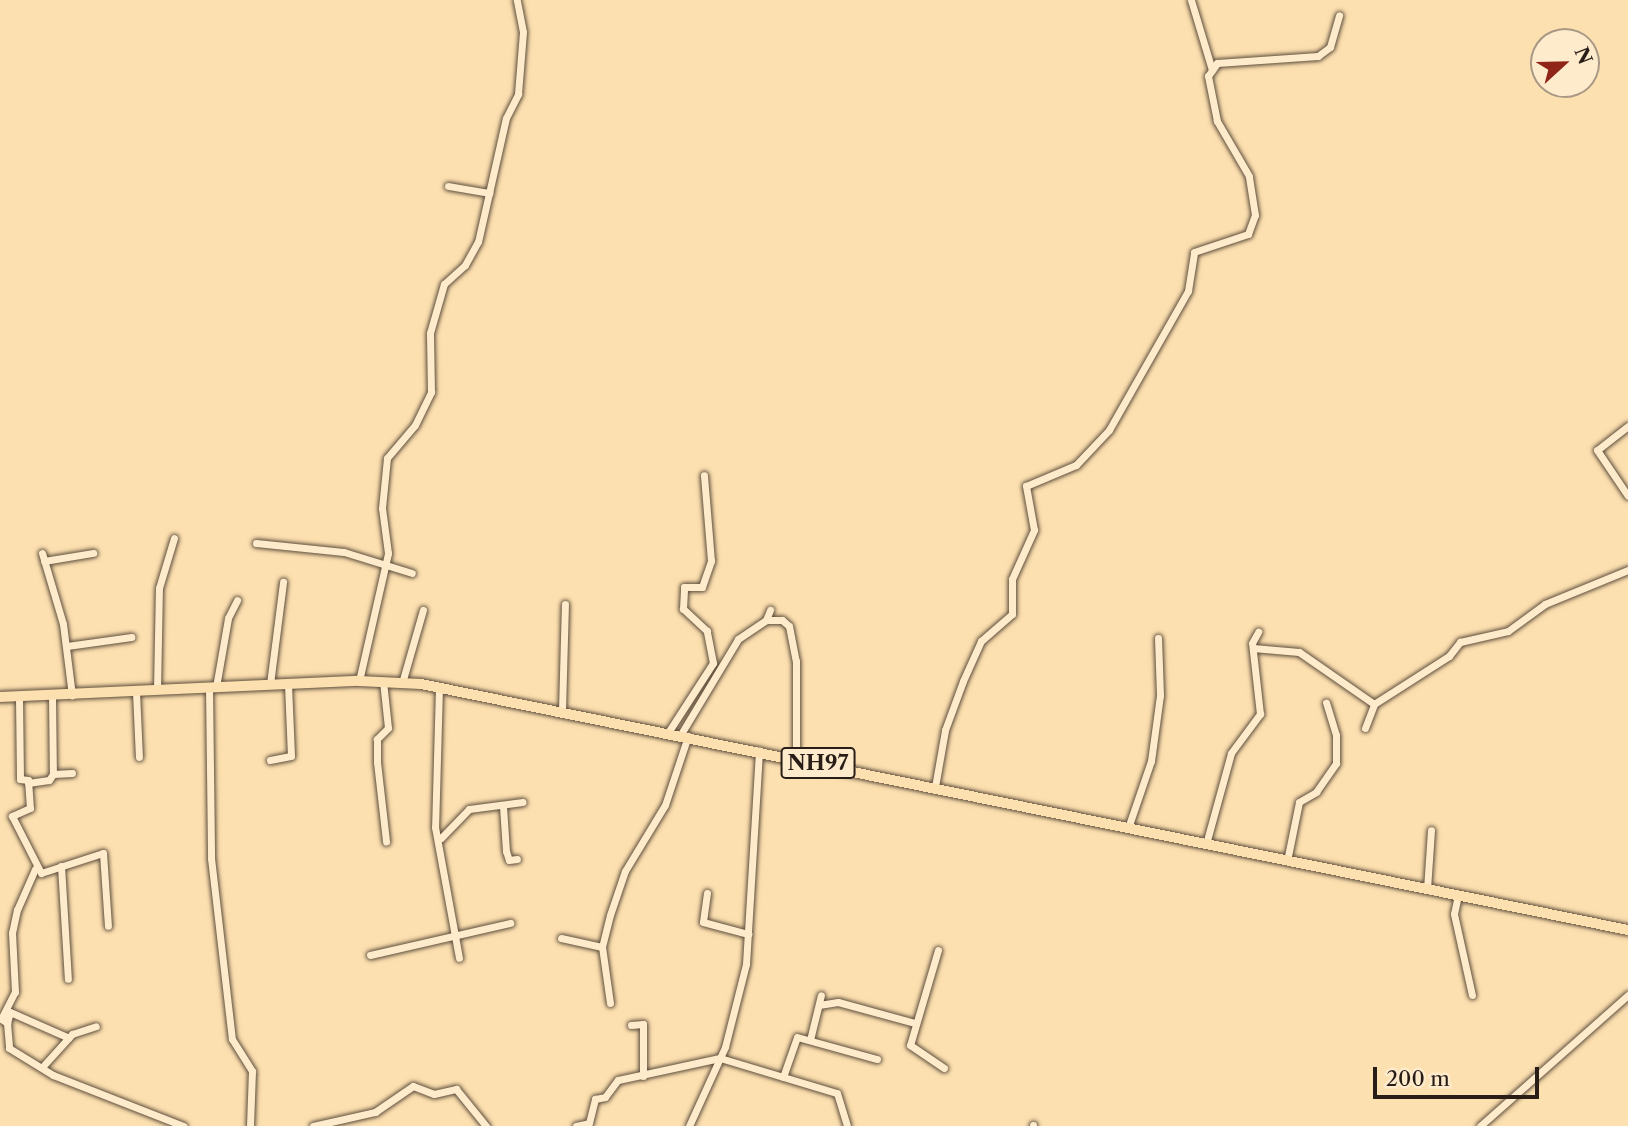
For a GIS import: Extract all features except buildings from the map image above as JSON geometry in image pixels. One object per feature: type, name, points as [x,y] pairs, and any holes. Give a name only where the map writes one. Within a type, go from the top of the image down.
[{"type":"highway","name":"NH97","points":[[0,697],[359,681],[439,687],[685,734],[1628,930]]},
{"type":"street","points":[[359,681],[386,567],[382,508],[387,458],[415,425],[431,393],[430,333],[444,284],[474,252],[506,118],[518,94],[523,32],[517,0]]},
{"type":"street","points":[[1191,0],[1212,70]]},
{"type":"street","points":[[935,787],[945,730],[963,681],[981,641],[1012,614],[1012,579],[1034,530],[1026,486],[1076,464],[1110,430],[1188,291],[1194,252],[1248,234],[1255,215],[1249,176],[1217,121],[1208,76],[1217,63],[1318,56],[1330,47],[1339,15]]},
{"type":"street","points":[[448,186],[489,193]]},
{"type":"street","points":[[1628,426],[1597,450],[1628,496]]},
{"type":"street","points":[[669,731],[713,663],[701,621],[683,608],[684,587],[702,587],[712,561],[704,475]]},
{"type":"street","points":[[157,690],[159,588],[174,538]]},
{"type":"street","points":[[256,543],[344,552],[412,573]]},
{"type":"street","points":[[42,552],[67,646],[72,695]]},
{"type":"street","points":[[44,561],[93,553]]},
{"type":"street","points":[[1365,728],[1374,704],[1449,656],[1460,642],[1508,631],[1545,604],[1628,570]]},
{"type":"street","points":[[270,684],[283,582]]},
{"type":"street","points":[[237,600],[228,618],[212,687],[211,858],[232,1039],[252,1071],[250,1126]]},
{"type":"street","points":[[562,710],[565,604]]},
{"type":"street","points":[[402,683],[423,610]]},
{"type":"street","points":[[610,1003],[602,947],[625,871],[665,805],[685,734],[738,639],[766,620],[770,610]]},
{"type":"street","points":[[766,620],[789,626],[800,700],[796,758]]},
{"type":"street","points":[[1206,844],[1231,753],[1260,714],[1253,648],[1258,632]]},
{"type":"street","points":[[67,646],[131,637]]},
{"type":"street","points":[[1128,828],[1151,761],[1160,695],[1158,638]]},
{"type":"street","points":[[1253,648],[1300,652],[1374,704]]},
{"type":"street","points":[[383,681],[388,728],[377,739],[377,762],[386,841]]},
{"type":"street","points":[[270,760],[291,756],[288,684]]},
{"type":"street","points":[[439,687],[435,827],[441,838],[453,935],[459,958]]},
{"type":"street","points":[[136,692],[139,757]]},
{"type":"street","points":[[19,697],[20,779],[28,783],[49,780],[53,774],[52,696]]},
{"type":"street","points":[[1287,861],[1299,802],[1316,792],[1336,763],[1336,735],[1326,703]]},
{"type":"street","points":[[690,1126],[720,1058],[743,981],[759,750]]},
{"type":"street","points":[[53,774],[72,773]]},
{"type":"street","points":[[28,783],[30,808],[11,811],[35,869],[41,873],[103,853],[108,926]]},
{"type":"street","points":[[441,838],[469,809],[523,802]]},
{"type":"street","points":[[503,806],[506,850],[509,860],[517,859]]},
{"type":"street","points":[[1427,889],[1431,830]]},
{"type":"street","points":[[61,866],[68,979]]},
{"type":"street","points":[[9,1048],[2,1020],[15,992],[12,933],[16,910],[35,869]]},
{"type":"street","points":[[707,892],[703,922],[748,934]]},
{"type":"street","points":[[1458,895],[1454,914],[1472,995]]},
{"type":"street","points":[[370,955],[510,923]]},
{"type":"street","points":[[561,938],[602,947]]},
{"type":"street","points":[[938,950],[910,1047],[944,1068]]},
{"type":"street","points":[[810,1040],[821,995]]},
{"type":"street","points":[[1480,1126],[1628,995]]},
{"type":"street","points":[[819,1005],[838,1002],[915,1023]]},
{"type":"street","points":[[2,1020],[10,1012],[69,1038]]},
{"type":"street","points":[[631,1025],[643,1024],[643,1076]]},
{"type":"street","points":[[44,1065],[69,1038],[96,1026]]},
{"type":"street","points":[[783,1077],[797,1037],[877,1059]]},
{"type":"street","points":[[0,1044],[44,1065],[67,1082],[183,1126]]},
{"type":"street","points":[[576,1126],[589,1124],[595,1099],[605,1097],[618,1080],[720,1058],[840,1095],[847,1126]]},
{"type":"street","points":[[313,1126],[375,1112],[413,1086],[434,1094],[456,1089],[486,1126]]}]
